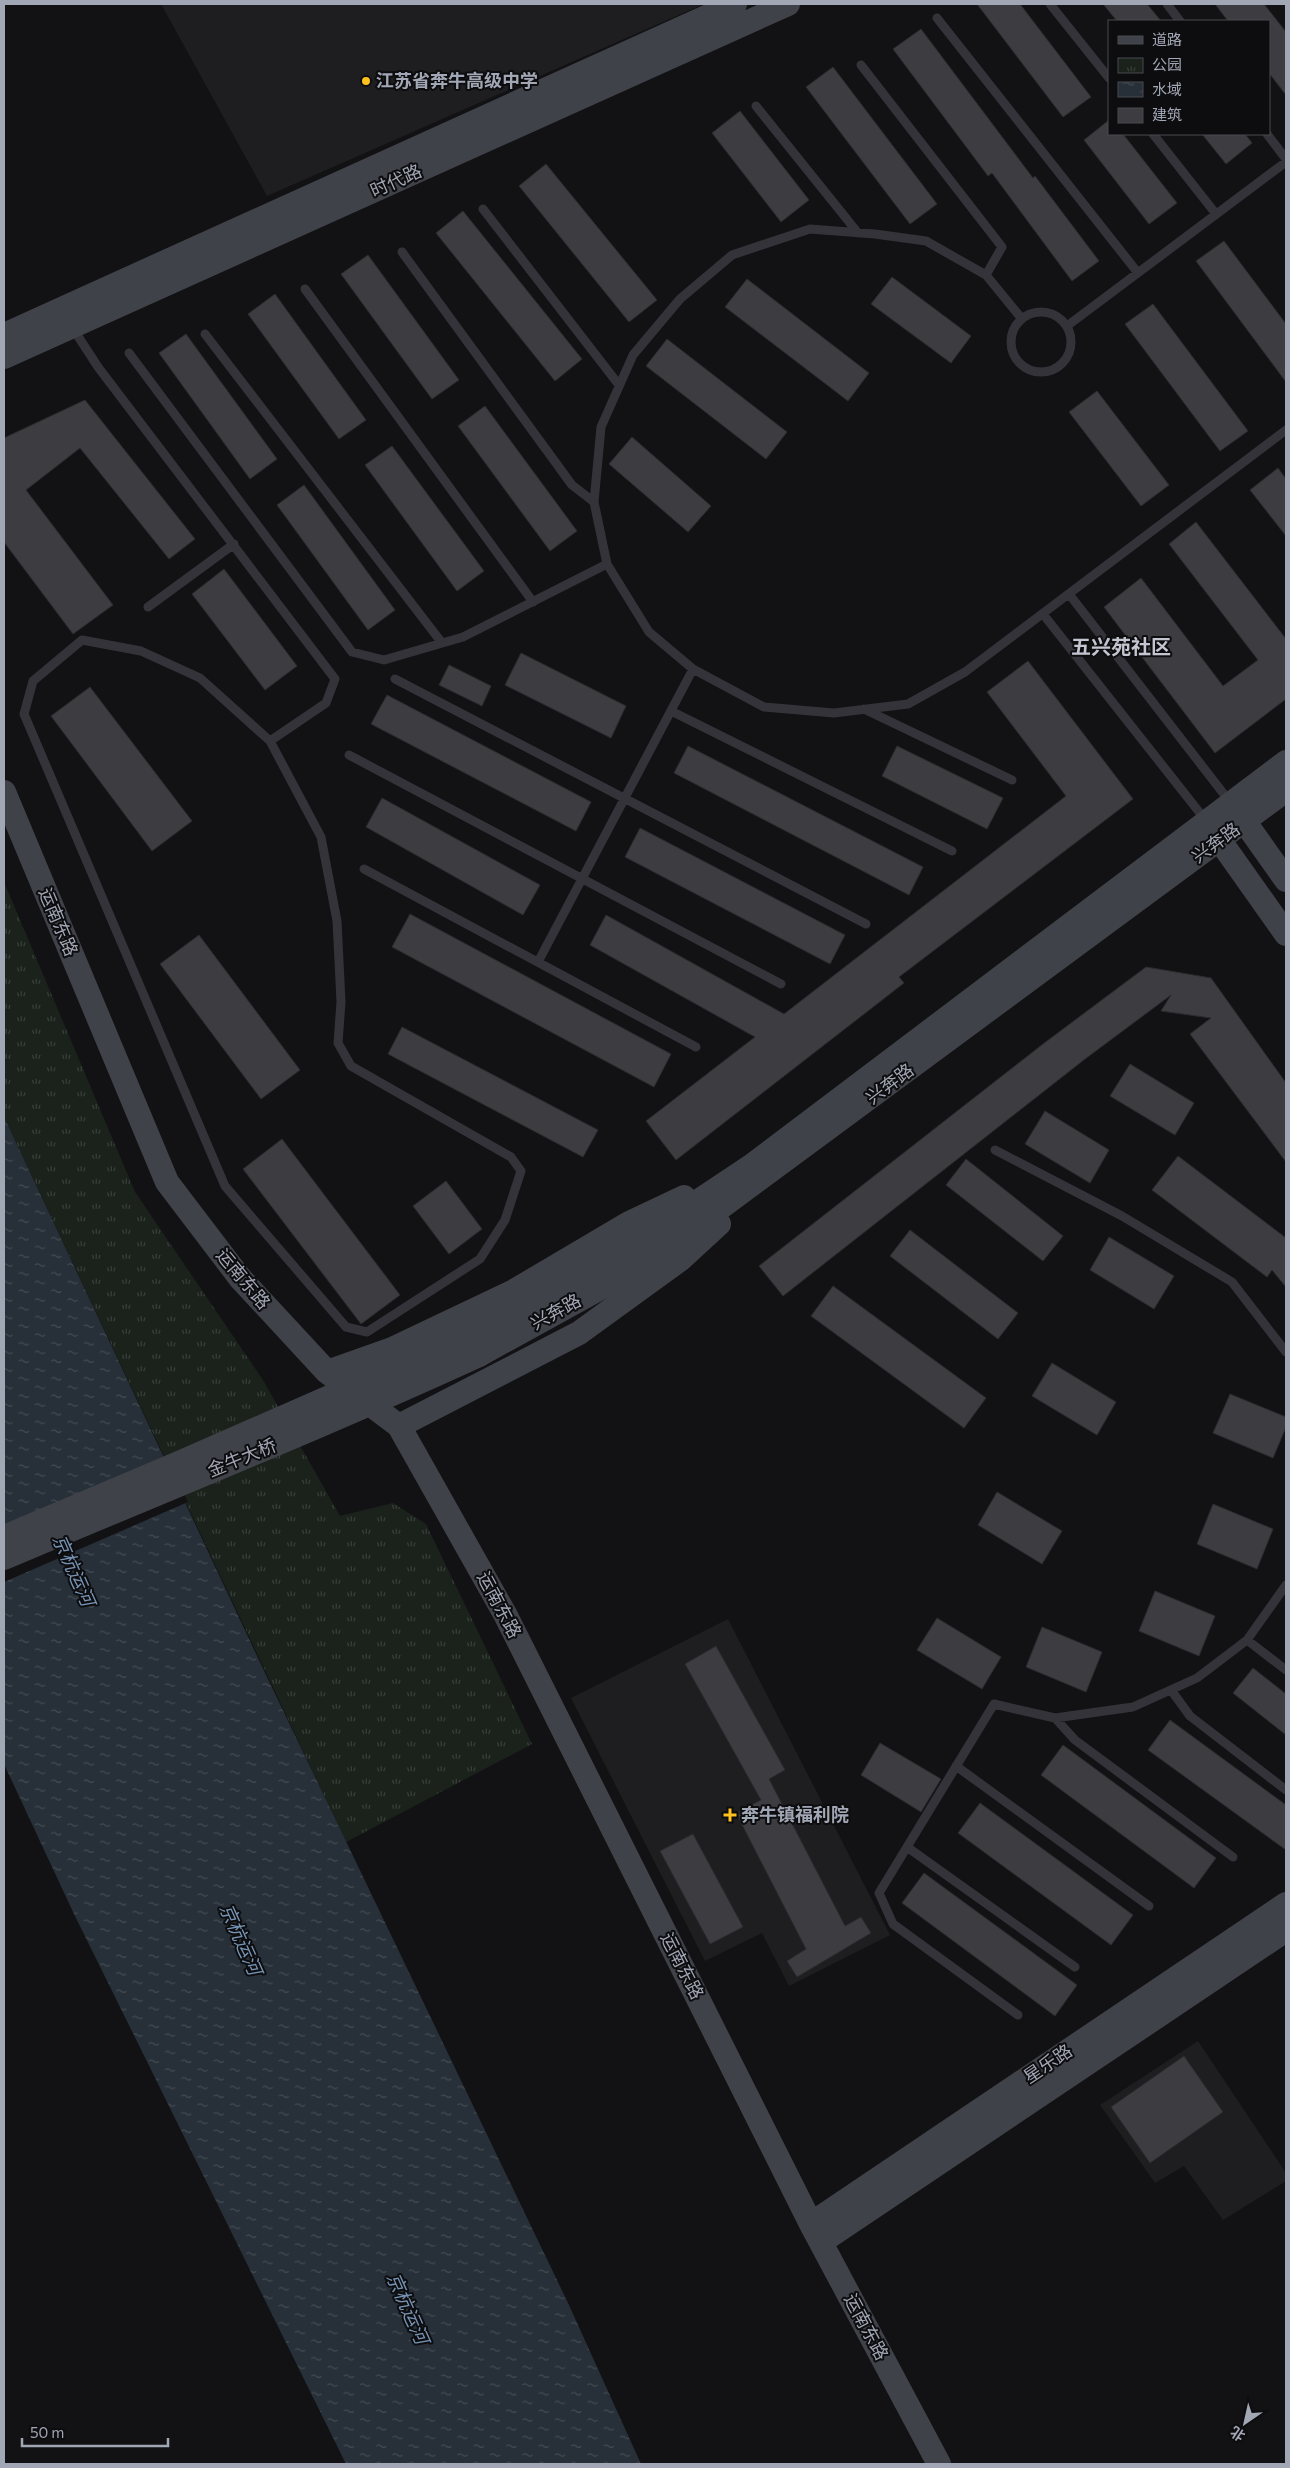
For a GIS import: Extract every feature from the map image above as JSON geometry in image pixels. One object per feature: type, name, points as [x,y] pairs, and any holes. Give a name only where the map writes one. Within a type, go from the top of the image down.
[{"type":"street","name":"时代路","points":[[4,335],[735,4]]},
{"type":"street","name":"时代路","points":[[4,357],[788,4]]},
{"type":"street","points":[[328,1372],[392,1348],[514,1291],[629,1223],[757,1172],[1238,813],[1286,762]]},
{"type":"street","name":"兴奔路","points":[[1238,813],[1286,790]]},
{"type":"street","name":"运南东路","points":[[4,792],[167,1182],[240,1278],[328,1372],[399,1426],[505,1614],[816,2233],[940,2464]]},
{"type":"street","points":[[1238,813],[1286,880]]},
{"type":"street","points":[[1213,831],[1286,934]]},
{"type":"street","points":[[399,1426],[579,1333],[681,1259],[730,1214],[757,1172]]},
{"type":"street","name":"兴奔路","points":[[475,1345],[597,1290],[710,1216],[757,1172]]},
{"type":"street","name":"金牛大桥","points":[[4,1537],[181,1462],[475,1345]]},
{"type":"street","name":"金牛大桥","points":[[4,1558],[350,1414],[475,1345]]},
{"type":"street","name":"星乐路","points":[[816,2233],[1286,1904]]},
{"type":"street","name":"星乐路","points":[[816,2233],[1286,1930]]},
{"type":"lane","points":[[1050,4],[1108,77]]},
{"type":"lane","points":[[1167,4],[1179,20]]},
{"type":"lane","points":[[938,18],[1138,272]]},
{"type":"lane","points":[[861,65],[1002,247],[986,275]]},
{"type":"lane","points":[[756,106],[858,233]]},
{"type":"lane","points":[[1154,135],[1216,214]]},
{"type":"lane","points":[[1066,326],[1286,160],[1268,135]]},
{"type":"lane","points":[[483,209],[620,385]]},
{"type":"lane","points":[[1022,319],[986,275],[926,241],[810,229],[732,254],[680,299],[633,355],[601,427],[594,502],[607,564],[649,632],[693,669],[764,707],[834,713],[908,704],[965,672],[1286,430]]},
{"type":"lane","points":[[402,252],[572,485],[594,502]]},
{"type":"lane","points":[[305,290],[533,602]]},
{"type":"lane","points":[[1041,312],[1056,316],[1066,326],[1071,336],[1068,356],[1054,369],[1035,371],[1027,368],[1014,354],[1012,335],[1022,319],[1031,314],[1041,312]]},
{"type":"lane","points":[[71,327],[98,367],[234,544],[335,680],[326,703],[270,741]]},
{"type":"lane","points":[[205,334],[442,643]]},
{"type":"lane","points":[[130,353],[352,652],[384,660],[462,637],[607,564]]},
{"type":"lane","points":[[148,608],[234,544]]},
{"type":"lane","points":[[1069,594],[1238,813]]},
{"type":"lane","points":[[1043,614],[1213,831]]},
{"type":"lane","points":[[82,640],[142,651],[200,678],[270,741],[321,837],[337,921],[341,1002],[338,1043],[351,1066],[511,1156],[521,1171],[505,1220],[480,1259],[367,1332],[346,1327],[225,1186],[24,714],[33,681],[82,640]]},
{"type":"lane","points":[[538,962],[693,669]]},
{"type":"lane","points":[[395,679],[866,924]]},
{"type":"lane","points":[[864,709],[1012,780]]},
{"type":"lane","points":[[671,711],[952,851]]},
{"type":"lane","points":[[350,755],[781,984]]},
{"type":"lane","points":[[364,869],[696,1047]]},
{"type":"lane","points":[[995,1150],[1122,1216],[1232,1282],[1284,1341],[1286,1352]]},
{"type":"lane","points":[[1018,2015],[893,1924],[879,1892],[994,1704],[1056,1718],[1133,1707],[1197,1678],[1247,1640],[1286,1585]]},
{"type":"lane","points":[[1247,1640],[1286,1670]]},
{"type":"lane","points":[[1171,1690],[1190,1716],[1286,1790]]},
{"type":"lane","points":[[1056,1718],[1075,1740],[1233,1857]]},
{"type":"lane","points":[[956,1766],[1149,1906]]},
{"type":"lane","points":[[907,1847],[1075,1967]]},
{"type":"shaded area","name":"江苏省奔牛高级中学","points":[[161,4],[704,4],[267,196]]},
{"type":"shaded area","name":"奔牛镇福利院","points":[[728,1619],[890,1935],[789,1986],[762,1933],[705,1961],[571,1698]]},
{"type":"shaded area","points":[[1198,2041],[1286,2173],[1286,2181],[1223,2220],[1184,2166],[1155,2183],[1100,2105]]},
{"type":"green space","points":[[4,882],[135,1192],[263,1380],[340,1516],[393,1503],[426,1524],[532,1744],[346,1842],[4,1117]]},
{"type":"water","name":"京杭运河","points":[[4,1117],[266,1675],[568,2303],[641,2464],[346,2464],[74,1914],[4,1764]]},
{"type":"pier","points":[[167,1459],[188,1502],[4,1582],[4,1530]]},
{"type":"building","points":[[977,4],[1020,4],[1091,97],[1063,117]]},
{"type":"building","points":[[1103,4],[1147,4],[1160,20],[1116,20]]},
{"type":"building","points":[[1215,4],[1264,4],[1286,32],[1286,95],[1270,74],[1270,20],[1227,20]]},
{"type":"building","points":[[921,29],[1033,178],[1035,176],[1099,261],[1072,281],[992,173],[988,176],[893,49]]},
{"type":"building","points":[[833,67],[937,204],[910,224],[806,87]]},
{"type":"building","points":[[740,111],[809,200],[781,222],[712,133]]},
{"type":"building","points":[[1108,121],[1108,135],[1124,135],[1177,203],[1149,224],[1084,140]]},
{"type":"building","points":[[1203,135],[1246,135],[1252,143],[1226,164]]},
{"type":"building","points":[[546,164],[657,300],[629,322],[519,186]]},
{"type":"building","points":[[463,211],[582,359],[555,381],[436,233]]},
{"type":"building","points":[[1224,241],[1286,324],[1286,382],[1196,261]]},
{"type":"building","points":[[368,255],[459,380],[432,399],[341,274]]},
{"type":"building","points":[[892,277],[971,336],[951,363],[871,304]]},
{"type":"building","points":[[747,279],[869,373],[848,401],[725,307]]},
{"type":"building","points":[[275,294],[366,420],[339,439],[248,314]]},
{"type":"building","points":[[1153,304],[1248,431],[1220,451],[1125,324]]},
{"type":"building","points":[[186,334],[277,459],[250,479],[159,353]]},
{"type":"building","points":[[667,339],[787,432],[766,459],[646,366]]},
{"type":"building","points":[[1097,391],[1169,485],[1141,506],[1069,412]]},
{"type":"building","points":[[85,400],[195,539],[169,559],[80,448],[26,490],[113,605],[73,634],[4,542],[4,438]]},
{"type":"building","points":[[485,406],[577,531],[550,551],[458,426]]},
{"type":"building","points":[[632,437],[711,506],[688,532],[609,464]]},
{"type":"building","points":[[392,446],[484,571],[457,591],[365,465]]},
{"type":"building","points":[[1278,468],[1286,479],[1286,536],[1250,490]]},
{"type":"building","points":[[304,485],[395,610],[368,630],[277,505]]},
{"type":"building","points":[[1196,522],[1286,639],[1286,699],[1215,753],[1104,607],[1141,578],[1223,686],[1258,660],[1169,544]]},
{"type":"building","points":[[224,569],[297,666],[265,690],[192,594]]},
{"type":"building","points":[[521,653],[626,706],[611,738],[505,685]]},
{"type":"building","points":[[1028,661],[1133,799],[899,977],[904,983],[676,1160],[646,1121],[755,1037],[590,945],[606,915],[784,1014],[1066,796],[987,692]]},
{"type":"building","points":[[449,665],[491,686],[482,706],[439,685]]},
{"type":"building","points":[[90,687],[192,821],[152,851],[51,716]]},
{"type":"building","points":[[387,695],[591,802],[576,831],[371,724]]},
{"type":"building","points":[[688,746],[923,867],[909,895],[674,773]]},
{"type":"building","points":[[897,746],[1003,798],[987,829],[882,776]]},
{"type":"building","points":[[382,798],[540,885],[523,915],[366,827]]},
{"type":"building","points":[[640,828],[845,935],[830,964],[625,857]]},
{"type":"building","points":[[410,914],[671,1054],[654,1087],[392,947]]},
{"type":"building","points":[[199,935],[300,1070],[261,1099],[160,964]]},
{"type":"building","points":[[1146,967],[1211,978],[1286,1083],[1286,1162],[1190,1034],[1211,1018],[1161,1011],[1171,995],[1085,1059],[783,1296],[759,1266],[1043,1044]]},
{"type":"building","points":[[402,1027],[598,1130],[583,1157],[388,1054]]},
{"type":"building","points":[[1130,1064],[1194,1103],[1175,1135],[1110,1096]]},
{"type":"building","points":[[1045,1111],[1109,1150],[1090,1183],[1025,1144]]},
{"type":"building","points":[[282,1139],[400,1295],[361,1324],[243,1169]]},
{"type":"building","points":[[1178,1156],[1286,1238],[1286,1287],[1272,1270],[1267,1277],[1152,1190]]},
{"type":"building","points":[[966,1159],[1063,1236],[1043,1261],[946,1185]]},
{"type":"building","points":[[446,1181],[482,1229],[449,1254],[413,1206]]},
{"type":"building","points":[[910,1230],[1018,1313],[998,1339],[890,1256]]},
{"type":"building","points":[[1109,1237],[1174,1276],[1154,1309],[1090,1270]]},
{"type":"building","points":[[833,1286],[986,1398],[964,1428],[811,1316]]},
{"type":"building","points":[[1052,1363],[1116,1402],[1097,1435],[1032,1396]]},
{"type":"building","points":[[1230,1394],[1286,1417],[1286,1427],[1273,1458],[1213,1433]]},
{"type":"building","points":[[997,1492],[1062,1531],[1042,1564],[978,1525]]},
{"type":"building","points":[[1213,1504],[1273,1529],[1257,1569],[1197,1544]]},
{"type":"building","points":[[1155,1591],[1215,1616],[1199,1656],[1139,1631]]},
{"type":"building","points":[[937,1618],[1001,1657],[982,1689],[917,1650]]},
{"type":"building","points":[[1042,1627],[1102,1652],[1086,1692],[1026,1667]]},
{"type":"building","points":[[716,1646],[785,1770],[769,1779],[845,1926],[861,1917],[871,1933],[797,1977],[787,1961],[806,1949],[736,1813],[761,1800],[685,1664]]},
{"type":"building","points":[[1253,1668],[1286,1694],[1286,1735],[1233,1693]]},
{"type":"building","points":[[1170,1720],[1286,1805],[1286,1850],[1148,1750]]},
{"type":"building","points":[[880,1743],[941,1779],[921,1812],[861,1775]]},
{"type":"building","points":[[1063,1745],[1216,1858],[1194,1888],[1041,1775]]},
{"type":"building","points":[[980,1803],[1133,1915],[1111,1945],[958,1833]]},
{"type":"building","points":[[693,1834],[743,1927],[710,1944],[660,1851]]},
{"type":"building","points":[[924,1873],[1077,1985],[1055,2016],[902,1903]]},
{"type":"building","points":[[1184,2056],[1223,2112],[1150,2163],[1111,2107]]},
{"type":"place","name":"江苏省奔牛高级中学","points":[[366,81]]},
{"type":"place","name":"奔牛镇福利院","points":[[730,1815]]},
{"type":"district","name":"五兴苑社区","points":[[1121,647]]}]
